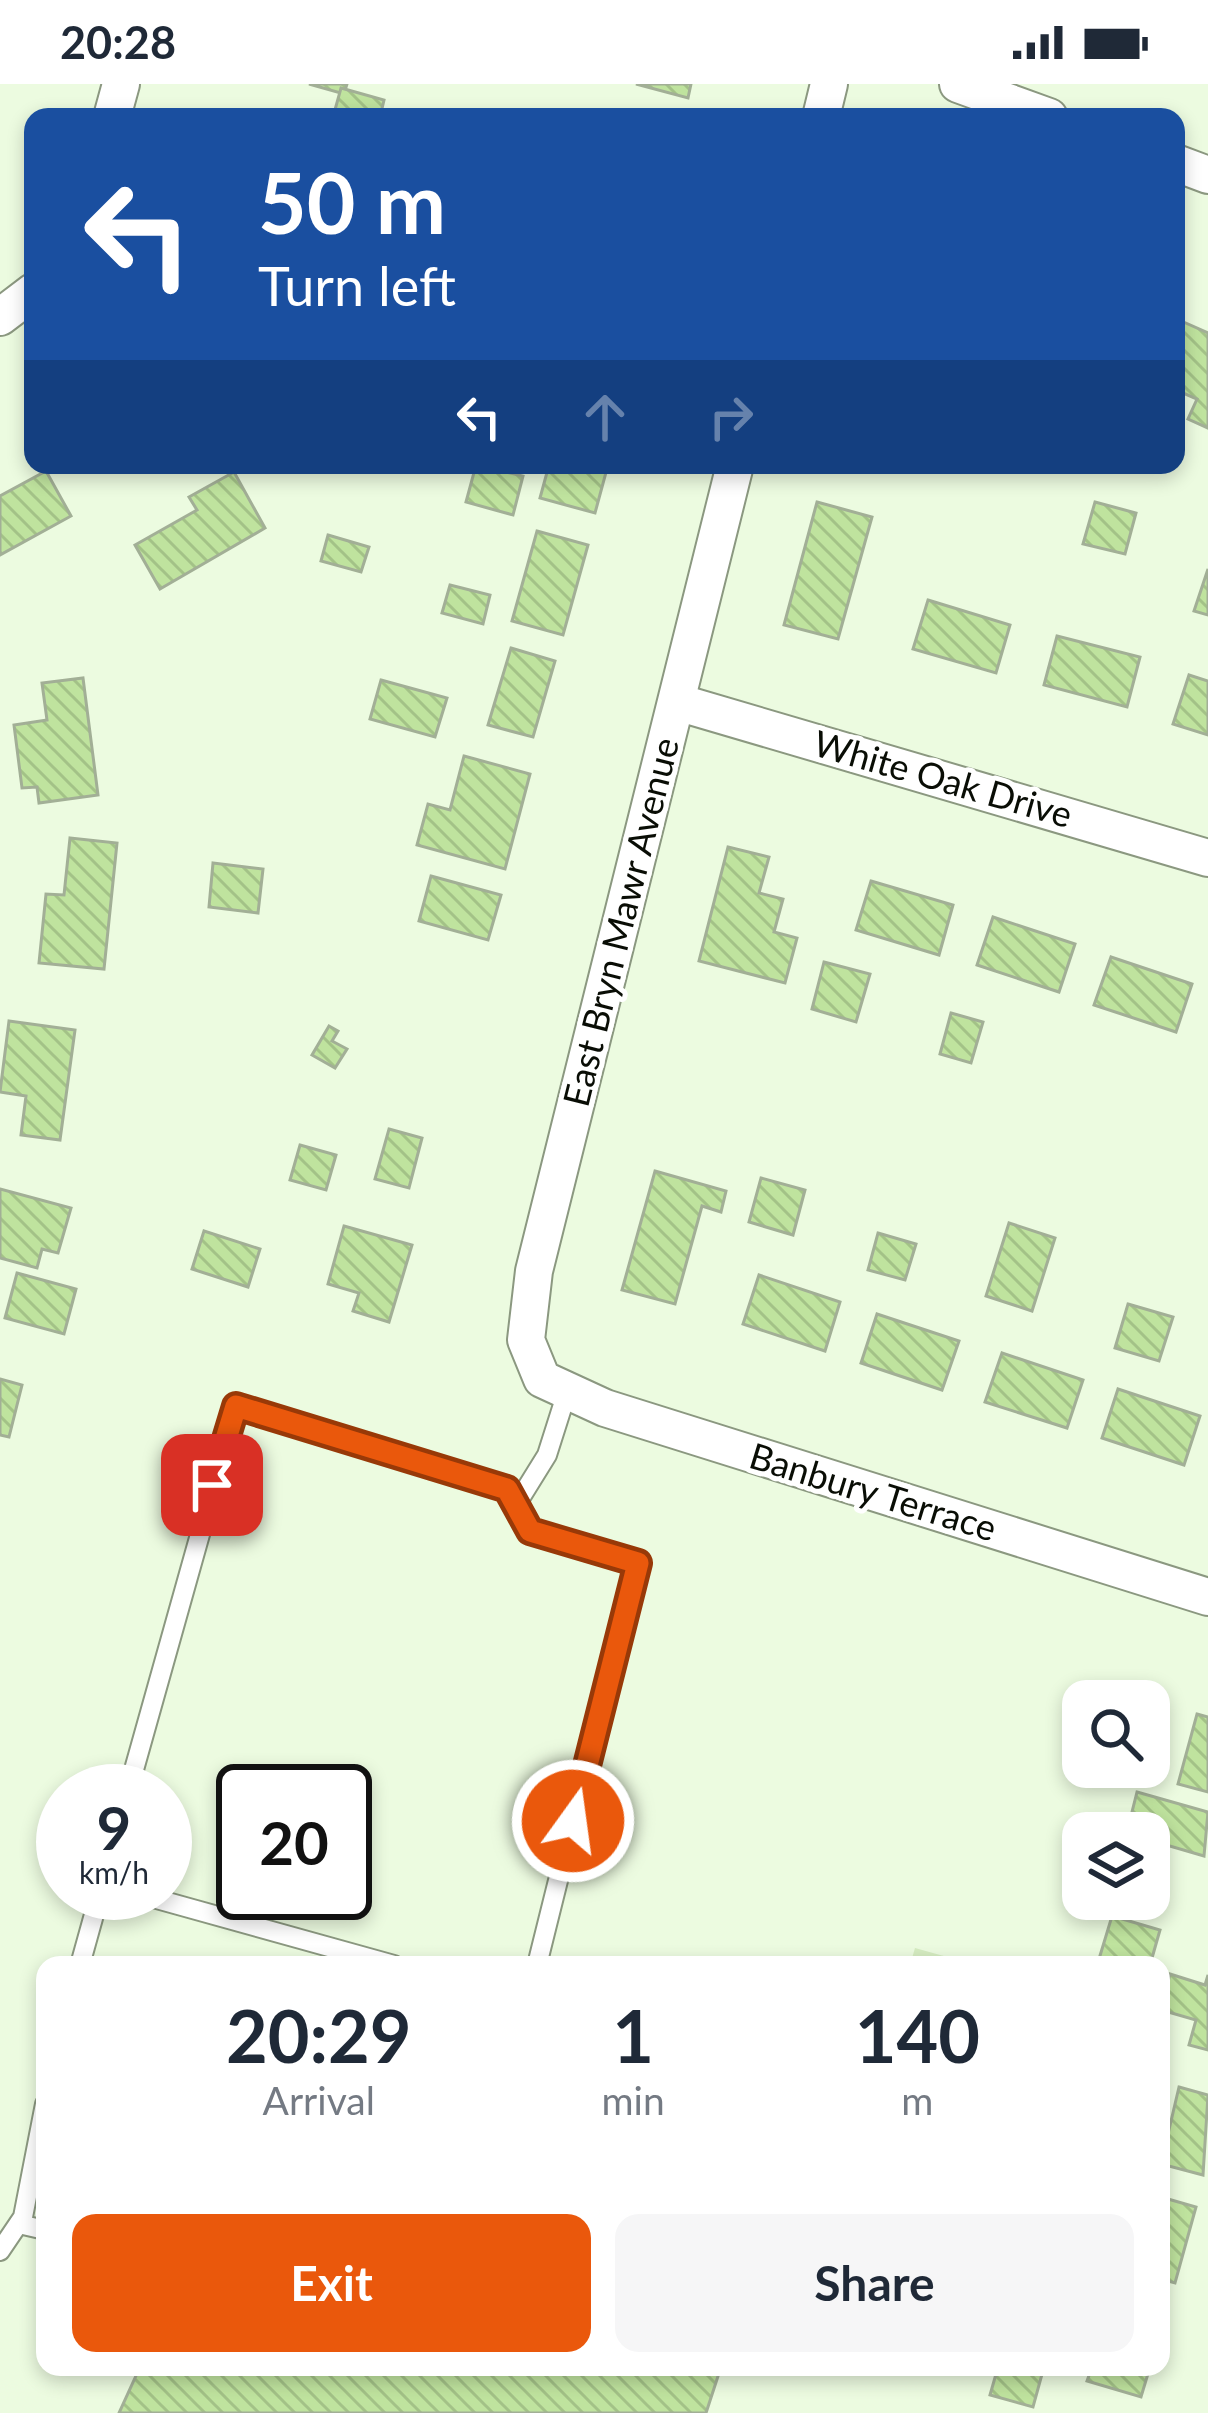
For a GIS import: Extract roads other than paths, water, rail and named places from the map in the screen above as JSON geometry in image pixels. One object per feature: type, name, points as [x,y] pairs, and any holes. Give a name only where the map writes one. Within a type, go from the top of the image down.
[{"type":"street","points":[[958,84],[1024,108]]},
{"type":"street","name":"East Bryn Mawr Avenue","points":[[555,1385],[526,1340],[533,1271],[733,474]]},
{"type":"street","name":"White Oak Drive","points":[[677,703],[1208,858]]},
{"type":"street","name":"Banbury Terrace","points":[[555,1385],[1208,1597]]},
{"type":"lane","points":[[516,1504],[547,1456],[555,1385]]},
{"type":"lane","points":[[136,1764],[236,1406],[507,1489],[530,1531],[638,1563],[539,1956]]},
{"type":"lane","points":[[192,1908],[364,1956]]},
{"type":"lane","points":[[82,1956],[92,1920]]},
{"type":"lane","points":[[316,1956],[320,1943]]},
{"type":"lane","points":[[0,2251],[19,2224],[36,2146]]},
{"type":"lane","points":[[19,2224],[36,2228]]}]
